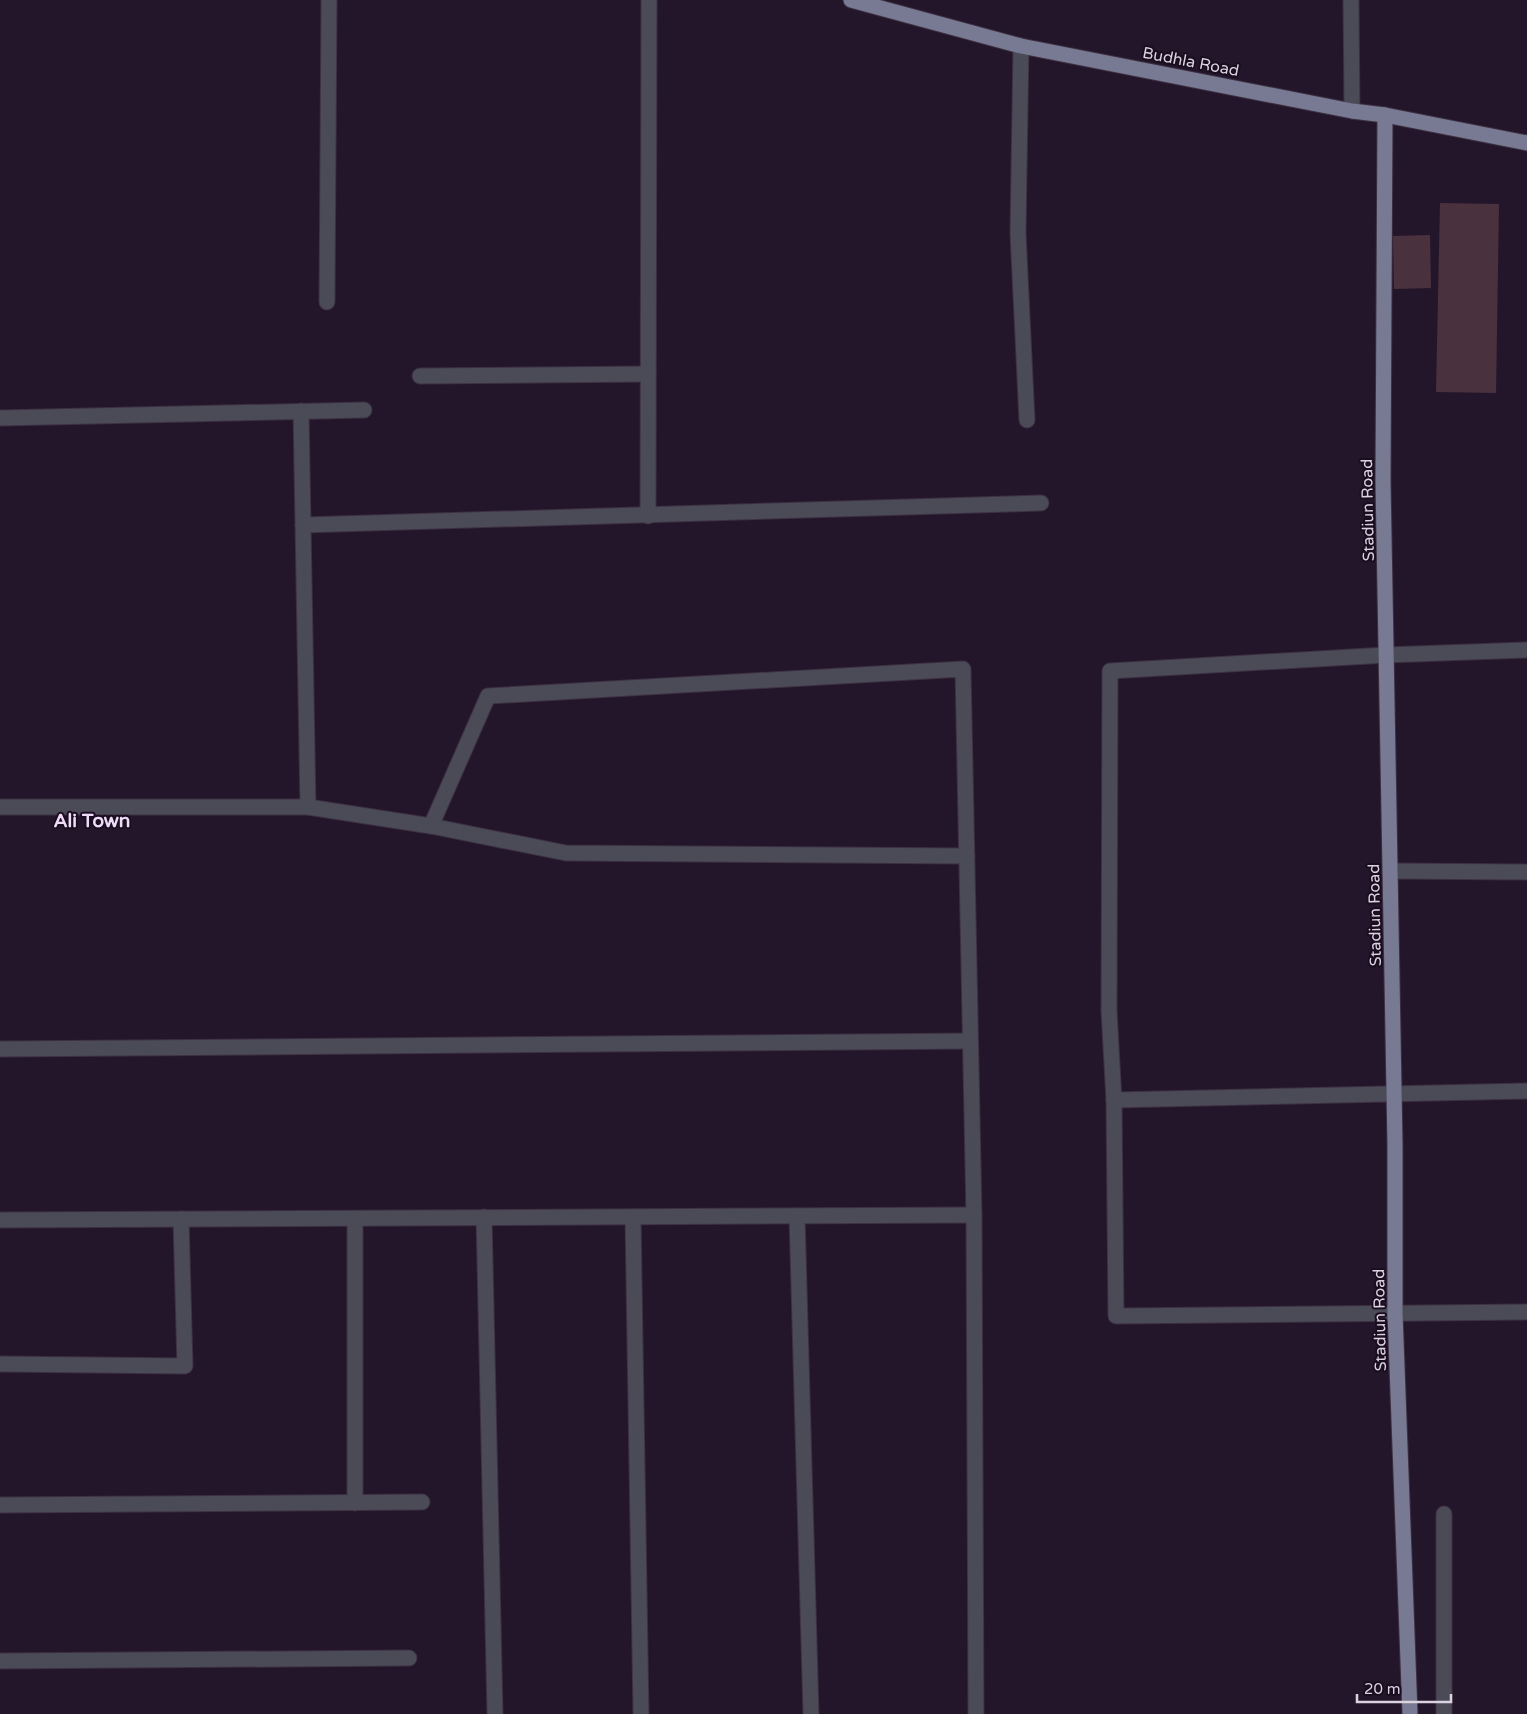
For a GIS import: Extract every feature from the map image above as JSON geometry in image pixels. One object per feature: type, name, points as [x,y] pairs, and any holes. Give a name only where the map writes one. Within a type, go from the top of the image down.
[{"type":"main road","name":"Budhla Road","points":[[851,0],[1021,46],[1352,111],[1385,115],[1527,143]]},
{"type":"main road","name":"Stadiun Road","points":[[1385,115],[1383,481],[1394,1094],[1395,1313],[1410,1714]]},
{"type":"street","points":[[327,302],[329,0]]},
{"type":"street","points":[[648,516],[649,0]]},
{"type":"street","points":[[1351,0],[1352,111]]},
{"type":"street","points":[[1021,46],[1018,233],[1027,420]]},
{"type":"street","points":[[420,376],[648,374]]},
{"type":"street","points":[[0,418],[364,410]]},
{"type":"street","points":[[301,412],[308,807]]},
{"type":"street","points":[[303,525],[1041,503]]},
{"type":"street","points":[[1527,650],[1386,654],[1110,671],[1109,1011],[1114,1100],[1116,1316],[1527,1312]]},
{"type":"street","points":[[431,826],[488,696],[963,669],[974,1215],[976,1714]]},
{"type":"street","points":[[0,807],[308,807],[431,826],[566,854],[967,856]]},
{"type":"street","points":[[1390,871],[1527,872]]},
{"type":"street","points":[[0,1049],[970,1041]]},
{"type":"street","points":[[1114,1100],[1527,1091]]},
{"type":"street","points":[[0,1220],[974,1215]]},
{"type":"street","points":[[797,1216],[811,1714]]},
{"type":"street","points":[[633,1217],[641,1714]]},
{"type":"street","points":[[355,1218],[355,1503]]},
{"type":"street","points":[[484,1218],[495,1714]]},
{"type":"street","points":[[0,1364],[185,1366],[181,1219]]},
{"type":"street","points":[[0,1505],[422,1502]]},
{"type":"street","points":[[1444,1514],[1444,1714]]},
{"type":"street","points":[[0,1661],[408,1658]]},
{"type":"building","points":[[1440,203],[1499,204],[1496,393],[1436,392]]},
{"type":"building","points":[[1430,235],[1431,288],[1394,289],[1393,236]]},
{"type":"district","name":"Ali Town","points":[[92,820]]}]
